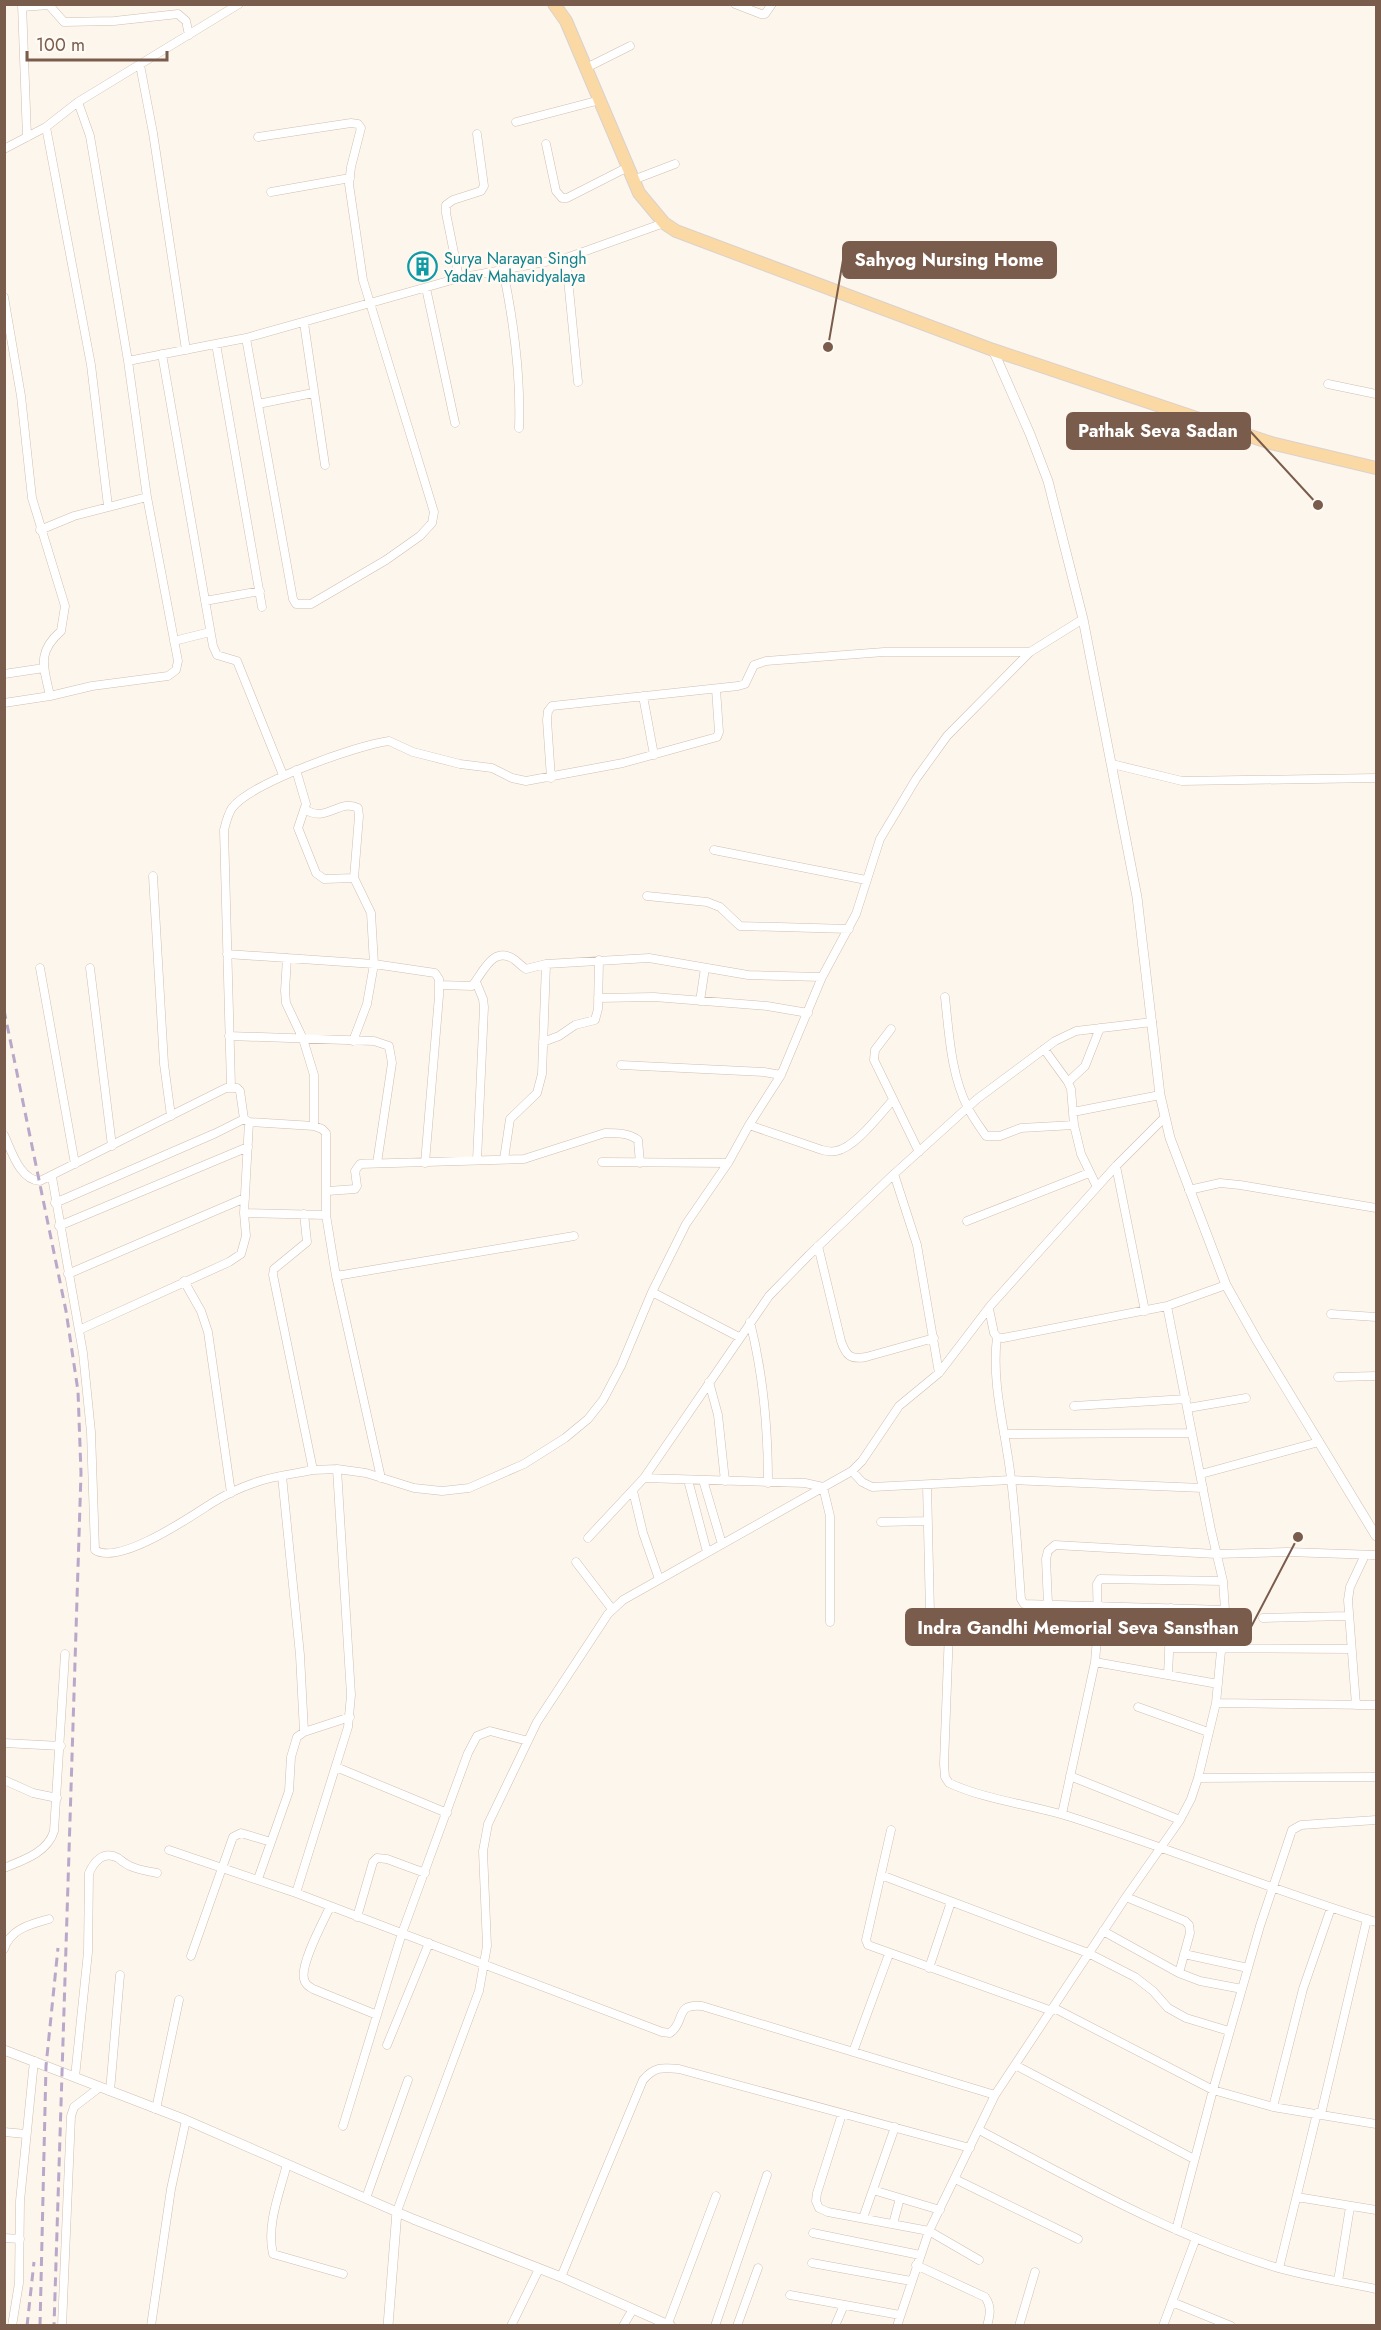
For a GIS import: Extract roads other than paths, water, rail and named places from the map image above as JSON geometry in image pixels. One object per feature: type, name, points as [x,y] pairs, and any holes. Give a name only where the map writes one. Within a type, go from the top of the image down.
[{"type":"main road","points":[[554,4],[566,21],[633,180],[648,206],[664,223],[676,231],[993,350],[1270,443],[1377,468]]},
{"type":"street","points":[[4,149],[46,127],[78,102],[239,4]]},
{"type":"street","points":[[735,4],[761,14],[765,14],[772,4]]},
{"type":"street","points":[[27,137],[22,6],[49,5],[64,22],[114,21],[178,14],[186,21],[189,35]]},
{"type":"street","points":[[586,68],[630,46]]},
{"type":"street","points":[[140,65],[153,133],[186,350]]},
{"type":"street","points":[[516,122],[600,100]]},
{"type":"street","points":[[4,703],[93,686],[168,676],[176,670],[178,661],[147,497],[128,361],[90,136],[78,102]]},
{"type":"street","points":[[246,338],[293,599],[296,603],[303,605],[311,604],[386,560],[420,536],[432,523],[434,512],[369,305],[350,200],[350,178],[361,128],[358,124],[258,137]]},
{"type":"street","points":[[46,127],[91,365],[108,506]]},
{"type":"street","points":[[459,278],[446,205],[453,200],[481,191],[484,186],[477,134]]},
{"type":"street","points":[[546,144],[556,191],[562,198],[567,198],[628,167]]},
{"type":"street","points":[[633,180],[675,164]]},
{"type":"street","points":[[271,192],[350,178]]},
{"type":"street","points":[[128,361],[246,338],[459,278],[566,258],[664,223]]},
{"type":"street","points":[[566,258],[578,382]]},
{"type":"street","points":[[503,270],[512,312],[517,352],[519,428]]},
{"type":"street","points":[[426,288],[455,423]]},
{"type":"street","points":[[4,297],[21,396],[32,498],[64,606],[61,631],[46,647],[44,668],[50,696]]},
{"type":"street","points":[[304,323],[325,465]]},
{"type":"street","points":[[216,344],[262,607]]},
{"type":"street","points":[[993,350],[1048,481],[1083,619],[1137,897],[1164,1118],[1226,1285],[1318,1442],[1377,1536]]},
{"type":"street","points":[[162,354],[210,632],[217,655],[237,661],[283,775]]},
{"type":"street","points":[[1328,384],[1377,394]]},
{"type":"street","points":[[258,404],[313,393]]},
{"type":"street","points":[[40,530],[74,516],[147,497]]},
{"type":"street","points":[[205,601],[260,591]]},
{"type":"street","points":[[51,1177],[79,1330],[91,1432],[95,1550],[99,1553],[141,1545],[231,1492],[255,1482],[282,1476],[313,1470],[337,1469],[353,1471],[414,1488],[442,1491],[469,1488],[524,1464],[565,1438],[588,1419],[603,1400],[686,1224],[728,1163],[781,1075],[822,977],[849,928],[880,839],[938,747],[1030,652],[1083,619]]},
{"type":"street","points":[[174,641],[210,632]]},
{"type":"street","points":[[551,778],[547,720],[548,711],[552,706],[716,690],[745,684],[754,665],[766,661],[884,652],[1030,652]]},
{"type":"street","points":[[4,674],[44,668]]},
{"type":"street","points":[[231,1087],[224,830],[233,807],[283,775],[389,741],[413,752],[460,764],[492,768],[518,780],[551,778],[654,755],[717,736],[719,732],[716,690]]},
{"type":"street","points":[[643,696],[654,755]]},
{"type":"street","points":[[1112,764],[1182,781],[1377,778]]},
{"type":"street","points":[[296,770],[306,804],[298,828],[316,873],[324,879],[354,878]]},
{"type":"street","points":[[305,809],[311,814],[319,815],[351,806],[358,808],[354,878],[371,913],[374,964],[367,1004],[353,1041]]},
{"type":"street","points":[[714,850],[866,880]]},
{"type":"street","points":[[153,876],[164,1064],[171,1116]]},
{"type":"street","points":[[647,896],[707,902],[720,907],[740,926],[849,928]]},
{"type":"street","points":[[227,954],[374,964],[430,970],[435,973],[439,979],[439,985],[425,1163]]},
{"type":"street","points":[[439,985],[467,987],[476,982],[489,962],[496,957],[513,958],[526,969],[546,964],[649,958],[748,975],[822,977]]},
{"type":"street","points":[[287,958],[286,1002],[303,1039],[314,1075],[314,1126]]},
{"type":"street","points":[[543,1042],[559,1036],[575,1025],[595,1020],[599,960]]},
{"type":"street","points":[[504,1160],[510,1119],[537,1094],[540,1084],[546,964]]},
{"type":"street","points":[[40,968],[75,1164]]},
{"type":"street","points":[[90,968],[112,1146]]},
{"type":"street","points":[[700,1001],[705,968]]},
{"type":"street","points":[[476,982],[484,1007],[477,1160]]},
{"type":"street","points":[[598,998],[654,997],[767,1006],[808,1012]]},
{"type":"street","points":[[945,997],[955,1066],[968,1108],[986,1136],[992,1137],[1022,1128],[1074,1125]]},
{"type":"street","points":[[588,1538],[644,1478],[769,1296],[894,1174],[968,1108],[1044,1049],[1076,1031],[1152,1022]]},
{"type":"street","points":[[1068,1082],[1085,1066],[1100,1028]]},
{"type":"street","points":[[891,1029],[873,1056],[919,1152]]},
{"type":"street","points":[[230,1036],[353,1041],[382,1043],[389,1046],[392,1053],[387,1105],[377,1163]]},
{"type":"street","points":[[1044,1049],[1068,1082],[1081,1154],[1097,1187]]},
{"type":"street","points":[[621,1065],[764,1072],[781,1075]]},
{"type":"street","points":[[4,1135],[25,1175],[32,1181],[40,1181],[231,1087],[240,1091],[246,1120],[248,1147],[244,1213],[246,1236],[241,1254],[229,1262],[79,1330]]},
{"type":"street","points":[[1073,1112],[1160,1095]]},
{"type":"street","points":[[749,1125],[833,1152],[847,1147],[893,1100]]},
{"type":"street","points":[[388,2325],[397,2211],[479,1991],[485,1966],[487,1946],[484,1836],[537,1722],[612,1609],[623,1600],[852,1471],[862,1461],[899,1406],[939,1372],[989,1309],[1097,1187],[1164,1118]]},
{"type":"street","points":[[55,1203],[246,1120],[314,1126],[322,1129],[326,1133],[328,1191],[326,1215],[336,1275],[381,1478]]},
{"type":"street","points":[[328,1191],[355,1189],[357,1186],[356,1166],[360,1164],[504,1160],[534,1156],[598,1134],[619,1133],[633,1136],[638,1140],[640,1162]]},
{"type":"street","points":[[59,1226],[248,1147]]},
{"type":"street","points":[[602,1162],[728,1163]]},
{"type":"street","points":[[1116,1166],[1145,1311]]},
{"type":"street","points":[[967,1221],[1089,1173]]},
{"type":"street","points":[[894,1174],[917,1245],[939,1372]]},
{"type":"street","points":[[1189,1190],[1220,1183],[1377,1208]]},
{"type":"street","points":[[68,1274],[245,1198]]},
{"type":"street","points":[[244,1213],[326,1215]]},
{"type":"street","points":[[304,1214],[307,1242],[274,1269],[273,1275],[313,1470]]},
{"type":"street","points":[[336,1275],[574,1236]]},
{"type":"street","points":[[818,1246],[845,1352],[850,1357],[855,1359],[934,1338]]},
{"type":"street","points":[[184,1281],[201,1311],[208,1332],[231,1492]]},
{"type":"street","points":[[997,1337],[1003,1338],[1145,1311],[1167,1306],[1226,1285]]},
{"type":"street","points":[[652,1292],[739,1337]]},
{"type":"street","points":[[897,2325],[929,2231],[995,2095],[1053,2010],[1088,1953],[1180,1820],[1191,1799],[1198,1778],[1216,1703],[1225,1610],[1223,1581],[1167,1306]]},
{"type":"street","points":[[989,1309],[997,1337],[994,1358],[1011,1480],[1021,1599],[1024,1604],[1225,1610]]},
{"type":"street","points":[[1331,1314],[1377,1317]]},
{"type":"street","points":[[750,1322],[758,1362],[768,1458],[768,1483]]},
{"type":"street","points":[[1338,1377],[1377,1376]]},
{"type":"street","points":[[709,1382],[718,1415],[725,1481]]},
{"type":"street","points":[[1188,1408],[1246,1398]]},
{"type":"street","points":[[1074,1406],[1186,1399]]},
{"type":"street","points":[[1004,1434],[1192,1433]]},
{"type":"street","points":[[1201,1474],[1318,1442]]},
{"type":"street","points":[[296,1893],[350,1717],[351,1695],[337,1469]]},
{"type":"street","points":[[852,1471],[862,1482],[872,1487],[1011,1480],[1203,1488]]},
{"type":"street","points":[[282,1476],[300,1655],[304,1732]]},
{"type":"street","points":[[644,1478],[805,1483],[823,1487]]},
{"type":"street","points":[[688,1480],[707,1552]]},
{"type":"street","points":[[703,1480],[722,1544]]},
{"type":"street","points":[[927,1485],[930,1612],[932,1618],[945,1624],[949,1631],[945,1777],[949,1783],[1062,1814],[1162,1847],[1271,1888],[1377,1922]]},
{"type":"street","points":[[823,1487],[830,1516],[830,1622]]},
{"type":"street","points":[[633,1491],[643,1533],[659,1579]]},
{"type":"street","points":[[881,1522],[928,1521]]},
{"type":"street","points":[[1048,1604],[1046,1559],[1050,1548],[1055,1545],[1216,1554],[1287,1552],[1377,1555]]},
{"type":"street","points":[[1356,1705],[1347,1600],[1350,1587],[1365,1555]]},
{"type":"street","points":[[576,1562],[612,1609]]},
{"type":"street","points":[[1062,1814],[1095,1662],[1097,1584],[1100,1579],[1223,1581]]},
{"type":"street","points":[[1168,1675],[1172,1608]]},
{"type":"street","points":[[1263,1618],[1348,1616]]},
{"type":"street","points":[[1170,1648],[1350,1649]]},
{"type":"street","points":[[4,1868],[44,1848],[51,1842],[54,1831],[61,1746],[65,1654]]},
{"type":"street","points":[[1095,1662],[1218,1684]]},
{"type":"street","points":[[1216,1703],[1377,1705]]},
{"type":"street","points":[[1138,1707],[1208,1732]]},
{"type":"street","points":[[258,1879],[289,1791],[293,1744],[304,1732],[350,1717]]},
{"type":"street","points":[[343,2126],[402,1933],[468,1753],[477,1736],[490,1731],[528,1741]]},
{"type":"street","points":[[4,1743],[61,1746]]},
{"type":"street","points":[[336,1767],[447,1813]]},
{"type":"street","points":[[1070,1776],[1180,1820]]},
{"type":"street","points":[[1198,1778],[1377,1777]]},
{"type":"street","points":[[4,1780],[33,1793],[57,1798]]},
{"type":"street","points":[[1176,2230],[1229,2031],[1271,1888],[1295,1827],[1377,1820]]},
{"type":"street","points":[[891,1830],[866,1940],[868,1946],[1053,2010],[1213,2090],[1273,2107],[1377,2124]]},
{"type":"street","points":[[192,1956],[233,1836],[236,1834],[271,1842]]},
{"type":"street","points":[[169,1850],[296,1893],[662,2032],[670,2033],[675,2029],[682,2011],[687,2007],[695,2006],[995,2095]]},
{"type":"street","points":[[75,2077],[88,1952],[89,1874],[94,1862],[100,1857],[107,1856],[114,1857],[130,1866],[157,1873]]},
{"type":"street","points":[[357,1917],[373,1862],[377,1858],[387,1859],[425,1873]]},
{"type":"street","points":[[881,1875],[1088,1953],[1135,1977],[1153,1991],[1168,2008],[1186,2018],[1229,2031]]},
{"type":"street","points":[[1126,1897],[1185,1921],[1189,1925],[1190,1932],[1179,1973]]},
{"type":"street","points":[[929,1968],[951,1902]]},
{"type":"street","points":[[330,1907],[306,1963],[303,1976],[306,1984],[313,1989],[376,2014]]},
{"type":"street","points":[[1273,2107],[1303,1989],[1331,1908]]},
{"type":"street","points":[[4,1949],[16,1932],[49,1919]]},
{"type":"street","points":[[1279,2268],[1367,1919]]},
{"type":"street","points":[[1103,1931],[1179,1973],[1200,1982],[1242,1989]]},
{"type":"street","points":[[387,2045],[429,1943]]},
{"type":"street","points":[[853,2052],[889,1954]]},
{"type":"street","points":[[1184,1954],[1248,1968]]},
{"type":"street","points":[[110,2091],[120,1975]]},
{"type":"street","points":[[156,2109],[179,2000]]},
{"type":"street","points":[[4,2050],[186,2120],[397,2211],[561,2277],[668,2325],[716,2196]]},
{"type":"street","points":[[12,2325],[19,2283],[20,2201],[34,2061]]},
{"type":"street","points":[[1015,2065],[1194,2159]]},
{"type":"street","points":[[561,2277],[643,2080],[652,2070],[662,2067],[679,2069],[970,2148]]},
{"type":"street","points":[[366,2198],[408,2080]]},
{"type":"street","points":[[62,2325],[71,2116],[74,2107],[100,2087]]},
{"type":"street","points":[[842,2114],[816,2201],[819,2208],[929,2231],[979,2260]]},
{"type":"street","points":[[151,2325],[171,2189],[186,2120]]},
{"type":"street","points":[[863,2218],[894,2127]]},
{"type":"street","points":[[978,2130],[1124,2206],[1196,2238],[1279,2268],[1377,2289]]},
{"type":"street","points":[[4,2132],[26,2134]]},
{"type":"street","points":[[287,2164],[270,2240],[273,2254],[343,2274]]},
{"type":"street","points":[[715,2325],[767,2175]]},
{"type":"street","points":[[955,2179],[1078,2239]]},
{"type":"street","points":[[873,2190],[940,2210]]},
{"type":"street","points":[[1296,2197],[1377,2210]]},
{"type":"street","points":[[893,2223],[900,2198]]},
{"type":"street","points":[[1338,2281],[1350,2207]]},
{"type":"street","points":[[813,2233],[920,2255]]},
{"type":"street","points":[[4,2238],[20,2239]]},
{"type":"street","points":[[1163,2325],[1196,2238]]},
{"type":"street","points":[[812,2263],[911,2281]]},
{"type":"street","points":[[916,2265],[985,2297],[989,2303],[990,2312],[987,2325]]},
{"type":"street","points":[[737,2325],[758,2268]]},
{"type":"street","points":[[511,2325],[539,2269]]},
{"type":"street","points":[[1019,2325],[1035,2272]]},
{"type":"street","points":[[790,2295],[900,2315]]},
{"type":"street","points":[[1172,2302],[1231,2325]]},
{"type":"street","points":[[835,2325],[844,2305]]},
{"type":"street","points":[[623,2325],[633,2309]]},
{"type":"railway","points":[[4,1010],[66,1311],[78,1391],[81,1473],[54,2326]]},
{"type":"railway","points":[[40,2326],[46,2066],[58,1948]]},
{"type":"railway","points":[[27,2326],[34,2262]]},
{"type":"place","name":"Surya Narayan Singh Yadav Mahavidyalaya","points":[[423,267]]},
{"type":"place","name":"Sahyog Nursing Home","points":[[828,347]]},
{"type":"place","name":"Pathak Seva Sadan","points":[[1318,505]]},
{"type":"place","name":"Indra Gandhi Memorial Seva Sansthan","points":[[1298,1537]]}]
